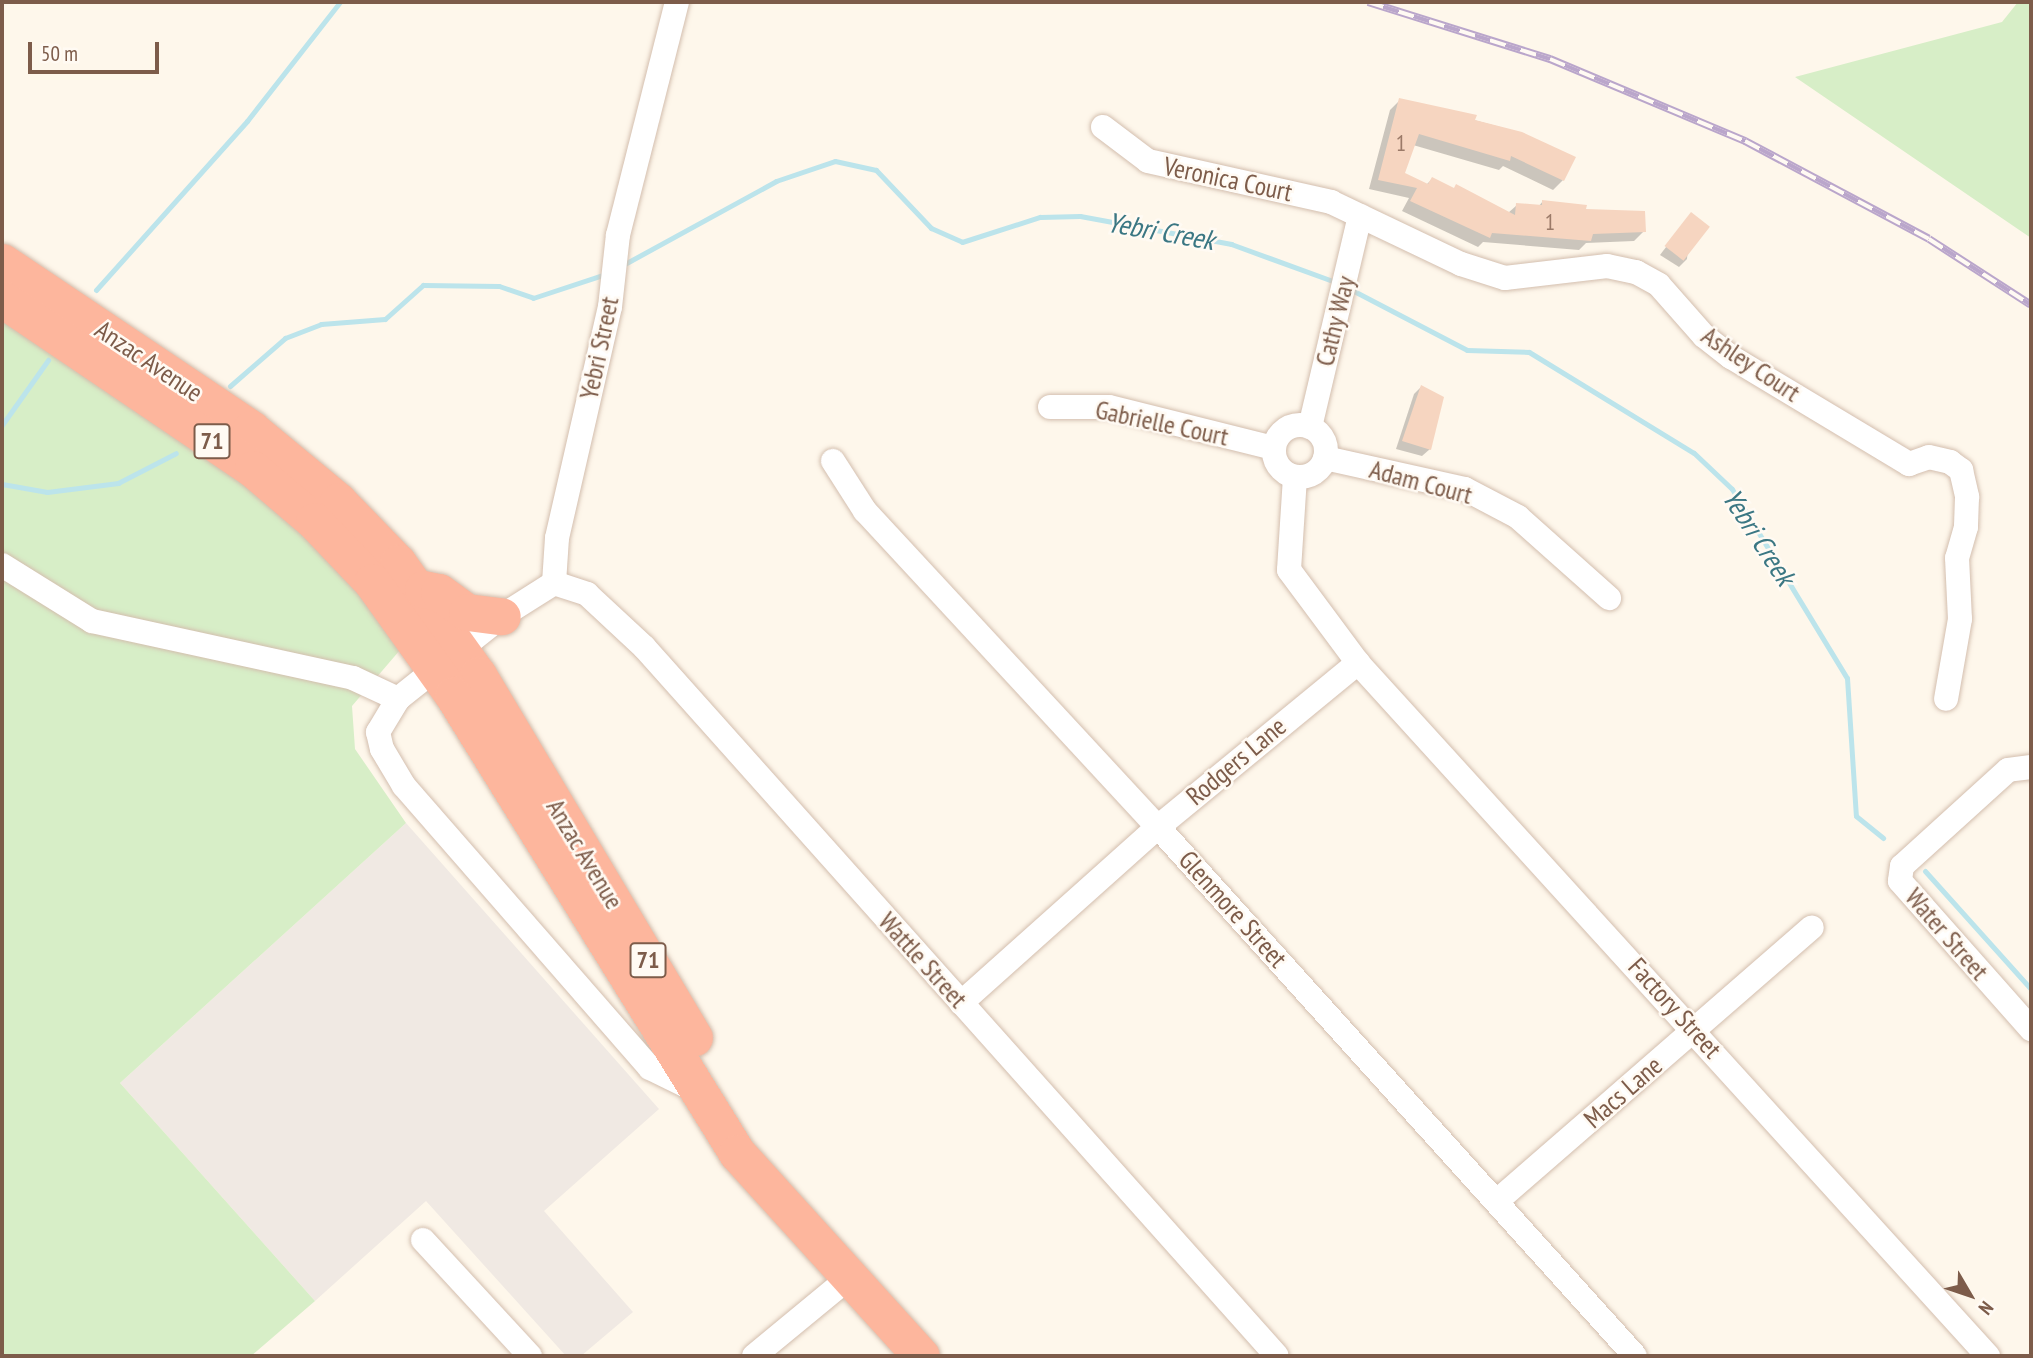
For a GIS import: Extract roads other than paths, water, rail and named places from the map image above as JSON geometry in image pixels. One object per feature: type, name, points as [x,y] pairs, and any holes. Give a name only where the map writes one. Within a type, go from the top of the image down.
[{"type":"highway","name":"Anzac Avenue","points":[[2,262],[299,466],[366,528],[418,589],[448,659],[699,1091],[755,1178],[788,1205],[921,1356]]},
{"type":"highway","name":"Anzac Avenue","points":[[2,299],[285,495],[448,659],[772,1166],[788,1205]]},
{"type":"highway","points":[[418,589],[439,592],[467,612],[502,616]]},
{"type":"street","name":"Yebri Street","points":[[554,583],[558,538],[610,307],[618,235],[677,2]]},
{"type":"street","name":"Veronica Court","points":[[1103,127],[1148,162],[1331,202],[1360,216]]},
{"type":"street","name":"Cathy Way","points":[[1310,427],[1360,216]]},
{"type":"street","name":"Ashley Court","points":[[1360,216],[1461,264],[1505,278],[1607,266],[1636,272],[1659,285],[1704,336],[1731,357],[1909,464],[1928,457],[1951,462],[1961,470],[1967,497],[1966,527],[1957,558],[1960,619],[1946,699]]},
{"type":"street","name":"Gabrielle Court","points":[[1050,407],[1109,407],[1274,448]]},
{"type":"street","points":[[1310,427],[1325,443],[1325,458],[1317,471],[1295,477],[1281,470],[1274,448],[1287,429],[1310,427]]},
{"type":"street","name":"Adam Court","points":[[1325,458],[1465,489],[1518,517],[1609,598]]},
{"type":"street","name":"Glenmore Street","points":[[833,461],[865,511],[1158,827],[1635,1356]]},
{"type":"street","points":[[1295,477],[1289,570],[1357,663]]},
{"type":"street","points":[[2,565],[92,621],[353,678],[398,699]]},
{"type":"street","points":[[554,583],[502,616],[398,699],[378,732],[391,768],[570,965],[650,1068],[699,1091]]},
{"type":"street","name":"Wattle Street","points":[[554,583],[587,594],[644,647],[1277,1356]]},
{"type":"street","name":"Rodgers Lane","points":[[961,1003],[1158,827],[1357,663]]},
{"type":"street","name":"Factory Street","points":[[1357,663],[1695,1030],[1988,1356]]},
{"type":"street","name":"Water Street","points":[[2031,767],[2008,770],[1902,866],[1900,881],[2031,1029]]},
{"type":"street","name":"Macs Lane","points":[[1497,1201],[1812,927]]},
{"type":"street","points":[[423,1240],[530,1356]]},
{"type":"street","points":[[754,1356],[802,1313],[817,1307],[850,1277]]},
{"type":"waterway","points":[[96,290],[247,121],[340,2]]},
{"type":"waterway","name":"Yebri Creek","points":[[621,266],[776,181],[835,161],[876,170],[931,228],[962,242],[1040,217],[1080,216],[1231,244],[1338,283]]},
{"type":"waterway","name":"Yebri Creek","points":[[230,386],[285,338],[321,324],[385,319],[423,285],[499,286],[533,298],[606,274]]},
{"type":"waterway","name":"Yebri Creek","points":[[1350,289],[1467,350],[1529,352],[1694,453],[1732,489],[1847,678],[1856,816],[1883,838]]},
{"type":"waterway","points":[[2,425],[48,360]]},
{"type":"waterway","name":"Yebri Creek","points":[[2,484],[47,492],[118,483],[176,453]]},
{"type":"waterway","points":[[1925,871],[2031,989]]},
{"type":"railway","points":[[1368,2],[1550,59],[1745,141],[1929,239],[2031,305]]}]
